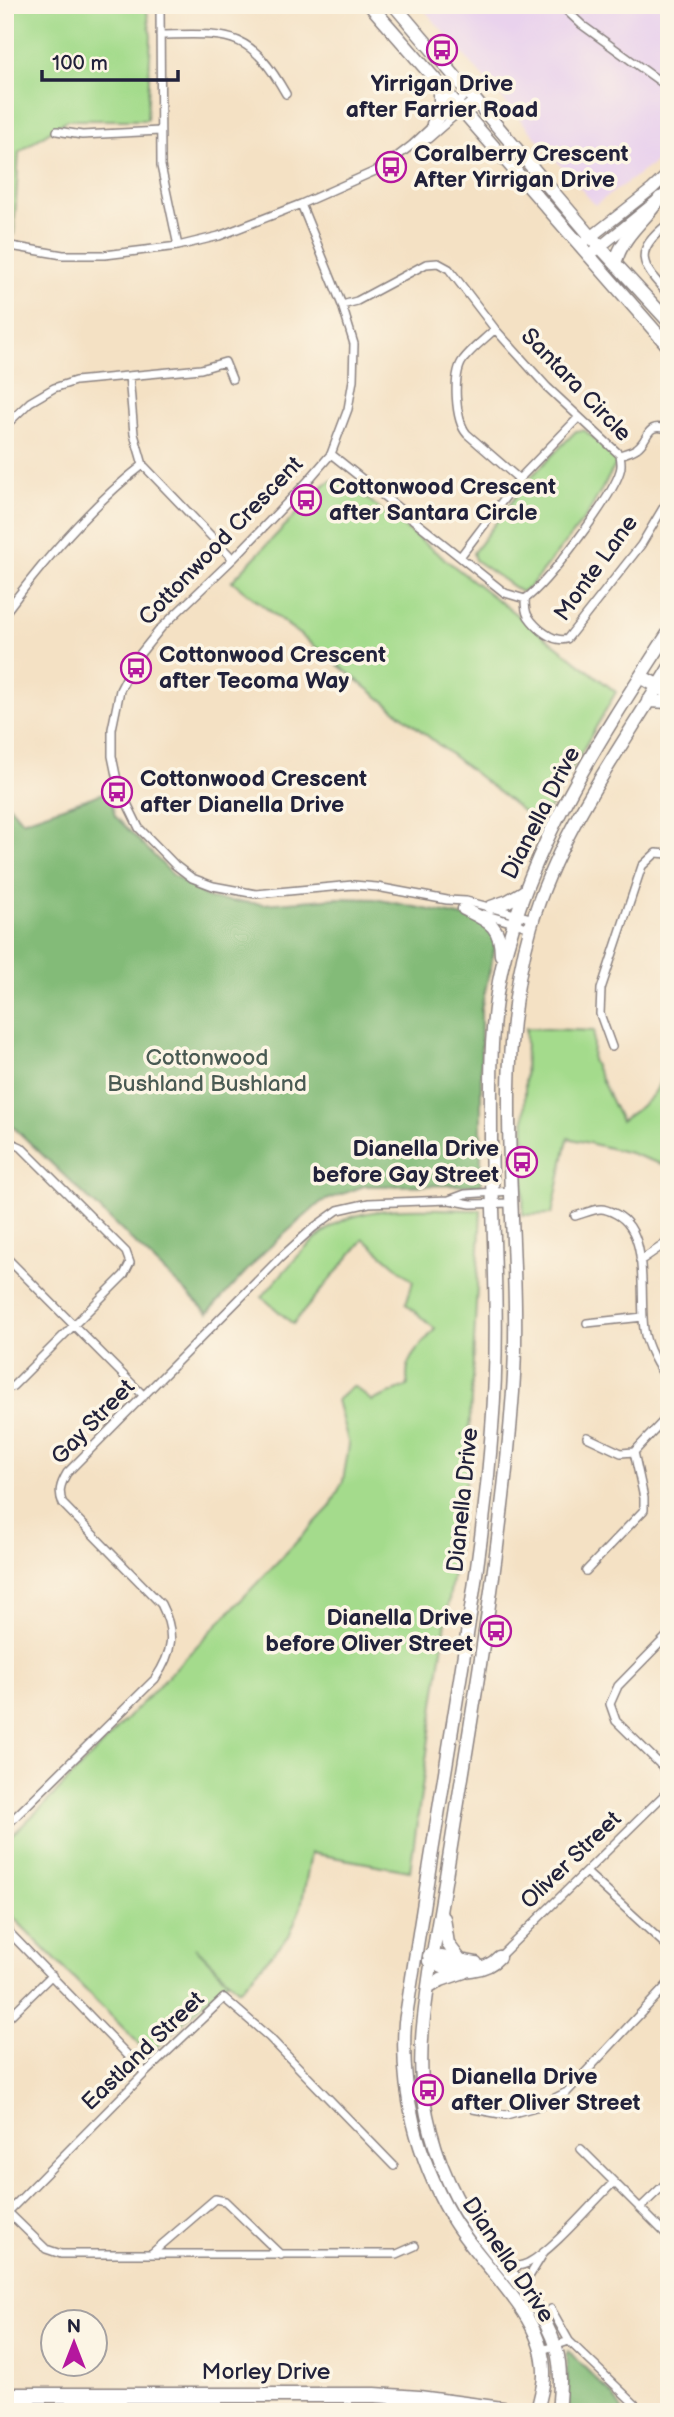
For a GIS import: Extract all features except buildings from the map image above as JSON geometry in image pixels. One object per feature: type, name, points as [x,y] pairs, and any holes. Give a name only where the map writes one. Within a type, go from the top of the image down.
[{"type":"highway","name":"Morley Drive","points":[[5,2395],[375,2395],[526,2412]]},
{"type":"main road","points":[[394,5],[600,247],[669,322]]},
{"type":"main road","points":[[376,9],[458,108],[669,347]]},
{"type":"main road","points":[[433,124],[440,108],[440,86]]},
{"type":"main road","points":[[615,263],[630,232],[664,195]]},
{"type":"main road","name":"Dianella Drive","points":[[537,2412],[544,2376],[542,2350],[529,2320],[452,2219],[423,2156],[407,2097],[403,2055],[405,2022],[477,1580],[492,1430],[497,1342],[492,1198],[493,1039],[501,969],[533,867],[566,802],[669,632]]},
{"type":"main road","name":"Dianella Drive","points":[[558,2412],[559,2364],[555,2346],[535,2306],[465,2212],[442,2167],[430,2127],[421,2077],[421,2044],[432,1959],[494,1581],[506,1462],[515,1342],[508,1108],[511,1035],[520,973],[532,923],[550,873],[582,808],[648,702],[662,687],[669,668]]},
{"type":"main road","points":[[648,702],[669,702]]},
{"type":"main road","points":[[491,907],[525,891]]},
{"type":"main road","points":[[464,909],[488,921],[495,928],[501,945],[501,969]]},
{"type":"main road","points":[[442,1902],[446,1939],[464,1966]]},
{"type":"main road","points":[[421,1922],[424,1949],[432,1959]]},
{"type":"main road","points":[[410,1987],[432,1959],[441,1957],[464,1966]]},
{"type":"main road","points":[[428,1988],[464,1966],[499,1957]]},
{"type":"street","points":[[160,5],[161,166],[178,246]]},
{"type":"street","points":[[376,9],[394,5]]},
{"type":"street","points":[[563,5],[582,25],[669,88]]},
{"type":"street","points":[[160,35],[222,35],[242,41],[255,50],[273,71],[286,94]]},
{"type":"street","points":[[412,145],[428,139],[472,95]]},
{"type":"street","points":[[5,245],[84,256],[178,246],[219,236],[371,174],[412,145],[433,124],[458,108]]},
{"type":"street","points":[[57,131],[82,135],[160,131]]},
{"type":"street","points":[[579,246],[669,173]]},
{"type":"street","points":[[588,257],[664,195]]},
{"type":"street","name":"Cottonwood Crescent","points":[[300,204],[342,305],[354,344],[353,380],[348,409],[331,454],[233,559],[161,628],[136,659],[120,690],[112,729],[112,756],[118,785],[139,828],[175,865],[192,878],[223,889],[256,894],[354,885],[377,887],[466,901],[491,907],[515,919]]},
{"type":"street","points":[[669,223],[646,244],[643,257],[648,273],[669,295]]},
{"type":"street","name":"Santara Circle","points":[[342,305],[357,301],[426,264],[438,263],[449,269],[495,329],[547,387],[620,455],[620,472],[586,527],[538,587],[525,599]]},
{"type":"street","points":[[495,329],[462,361],[458,376],[457,417],[461,428],[467,434],[519,479]]},
{"type":"street","points":[[5,426],[30,402],[54,388],[75,381],[201,369],[225,362],[232,379]]},
{"type":"street","points":[[129,376],[134,434],[143,465],[233,559]]},
{"type":"street","points":[[460,557],[519,479],[578,418]]},
{"type":"street","points":[[620,455],[636,449],[649,430],[669,430]]},
{"type":"street","points":[[331,454],[505,593],[525,599]]},
{"type":"street","points":[[5,613],[28,582],[116,486],[143,465]]},
{"type":"street","name":"Monte Lane","points":[[525,599],[528,617],[535,624],[555,639],[567,639],[640,545],[669,498]]},
{"type":"street","points":[[640,676],[662,687],[669,696]]},
{"type":"street","points":[[612,1047],[600,1014],[601,989],[642,866],[656,853],[669,854]]},
{"type":"street","name":"Cottonwood Crescent","points":[[447,900],[464,909],[532,923]]},
{"type":"street","points":[[5,1140],[21,1147],[126,1252],[130,1263],[124,1275],[13,1386],[5,1390]]},
{"type":"street","name":"Gay Street","points":[[5,1827],[155,1679],[165,1664],[170,1646],[169,1619],[161,1605],[63,1504],[59,1494],[61,1483],[67,1474],[280,1258],[338,1210],[369,1203],[449,1200],[471,1204],[492,1198],[512,1197]]},
{"type":"street","points":[[575,1216],[602,1208],[618,1215],[631,1227],[637,1239],[640,1261],[644,1331],[660,1371],[669,1381]]},
{"type":"street","points":[[640,1261],[669,1241]]},
{"type":"street","points":[[5,1256],[144,1396]]},
{"type":"street","points":[[587,1322],[643,1317]]},
{"type":"street","points":[[587,1437],[621,1453],[635,1452],[669,1415]]},
{"type":"street","points":[[586,1571],[644,1510],[645,1498],[635,1452]]},
{"type":"street","points":[[669,1634],[618,1686],[610,1704],[616,1721],[669,1773]]},
{"type":"street","name":"Oliver Street","points":[[499,1957],[669,1790]]},
{"type":"street","points":[[587,1872],[669,1948]]},
{"type":"street","points":[[5,1928],[145,2073]]},
{"type":"street","points":[[5,2021],[51,1975]]},
{"type":"street","points":[[473,2109],[506,2115],[539,2106],[567,2092],[669,1983]]},
{"type":"street","name":"Eastland Street","points":[[7,2213],[145,2073],[224,1998],[269,2037],[394,2166]]},
{"type":"street","points":[[581,2149],[669,2237]]},
{"type":"street","points":[[640,2208],[669,2180]]},
{"type":"street","points":[[522,2288],[546,2251],[613,2183]]},
{"type":"street","points":[[152,2253],[215,2199],[225,2201],[281,2255]]},
{"type":"street","points":[[7,2213],[46,2249],[61,2255],[397,2254],[415,2246]]},
{"type":"street","points":[[506,2267],[518,2267],[546,2251]]},
{"type":"street","points":[[551,2309],[569,2341],[642,2412]]},
{"type":"street","points":[[542,2350],[569,2341]]},
{"type":"shaded area","points":[[420,5],[669,5],[669,153],[595,205]]},
{"type":"green space","points":[[5,5],[146,5],[151,36],[147,120],[67,120],[19,152],[14,234],[5,229]]},
{"type":"green space","points":[[584,430],[615,455],[616,464],[586,517],[529,588],[521,592],[475,560],[473,553],[528,480],[576,431]]},
{"type":"green space","points":[[333,480],[347,483],[616,692],[540,825],[232,581],[325,484]]},
{"type":"green space","name":"Cottonwood Bushland Bushland","points":[[109,791],[115,816],[173,875],[210,899],[264,904],[338,898],[375,899],[500,924],[481,1009],[481,1185],[364,1186],[321,1202],[264,1252],[208,1313],[5,1119],[5,800],[22,821]]},
{"type":"green space","points":[[526,1028],[594,1031],[592,1060],[621,1121],[646,1102],[658,1086],[665,1037],[669,1037],[669,1167],[630,1153],[568,1138],[552,1214],[523,1215]]},
{"type":"green space","points":[[390,1210],[481,1210],[467,1475],[410,1871],[311,1853],[301,1907],[289,1936],[239,1990],[195,1947],[228,1981],[149,2054],[5,1909],[5,1842],[50,1799],[330,1507],[343,1481],[349,1445],[337,1400],[353,1386],[372,1401],[408,1386],[408,1368],[413,1354],[435,1329],[406,1304],[413,1281],[364,1239],[293,1324],[262,1297],[319,1236],[355,1216]]},
{"type":"green space","points":[[568,2351],[613,2396],[623,2412],[587,2412],[569,2408]]},
{"type":"place","name":"Yirrigan Drive after Farrier Road","points":[[442,50]]},
{"type":"place","name":"Coralberry Crescent After Yirrigan Drive","points":[[391,167]]},
{"type":"place","name":"Cottonwood Crescent after Santara Circle","points":[[306,500]]},
{"type":"place","name":"Cottonwood Crescent after Tecoma Way","points":[[136,668]]},
{"type":"place","name":"Cottonwood Crescent after Dianella Drive","points":[[117,792]]},
{"type":"place","name":"Dianella Drive before Gay Street","points":[[522,1162]]},
{"type":"place","name":"Dianella Drive before Oliver Street","points":[[496,1631]]},
{"type":"place","name":"Dianella Drive after Oliver Street","points":[[428,2090]]}]
